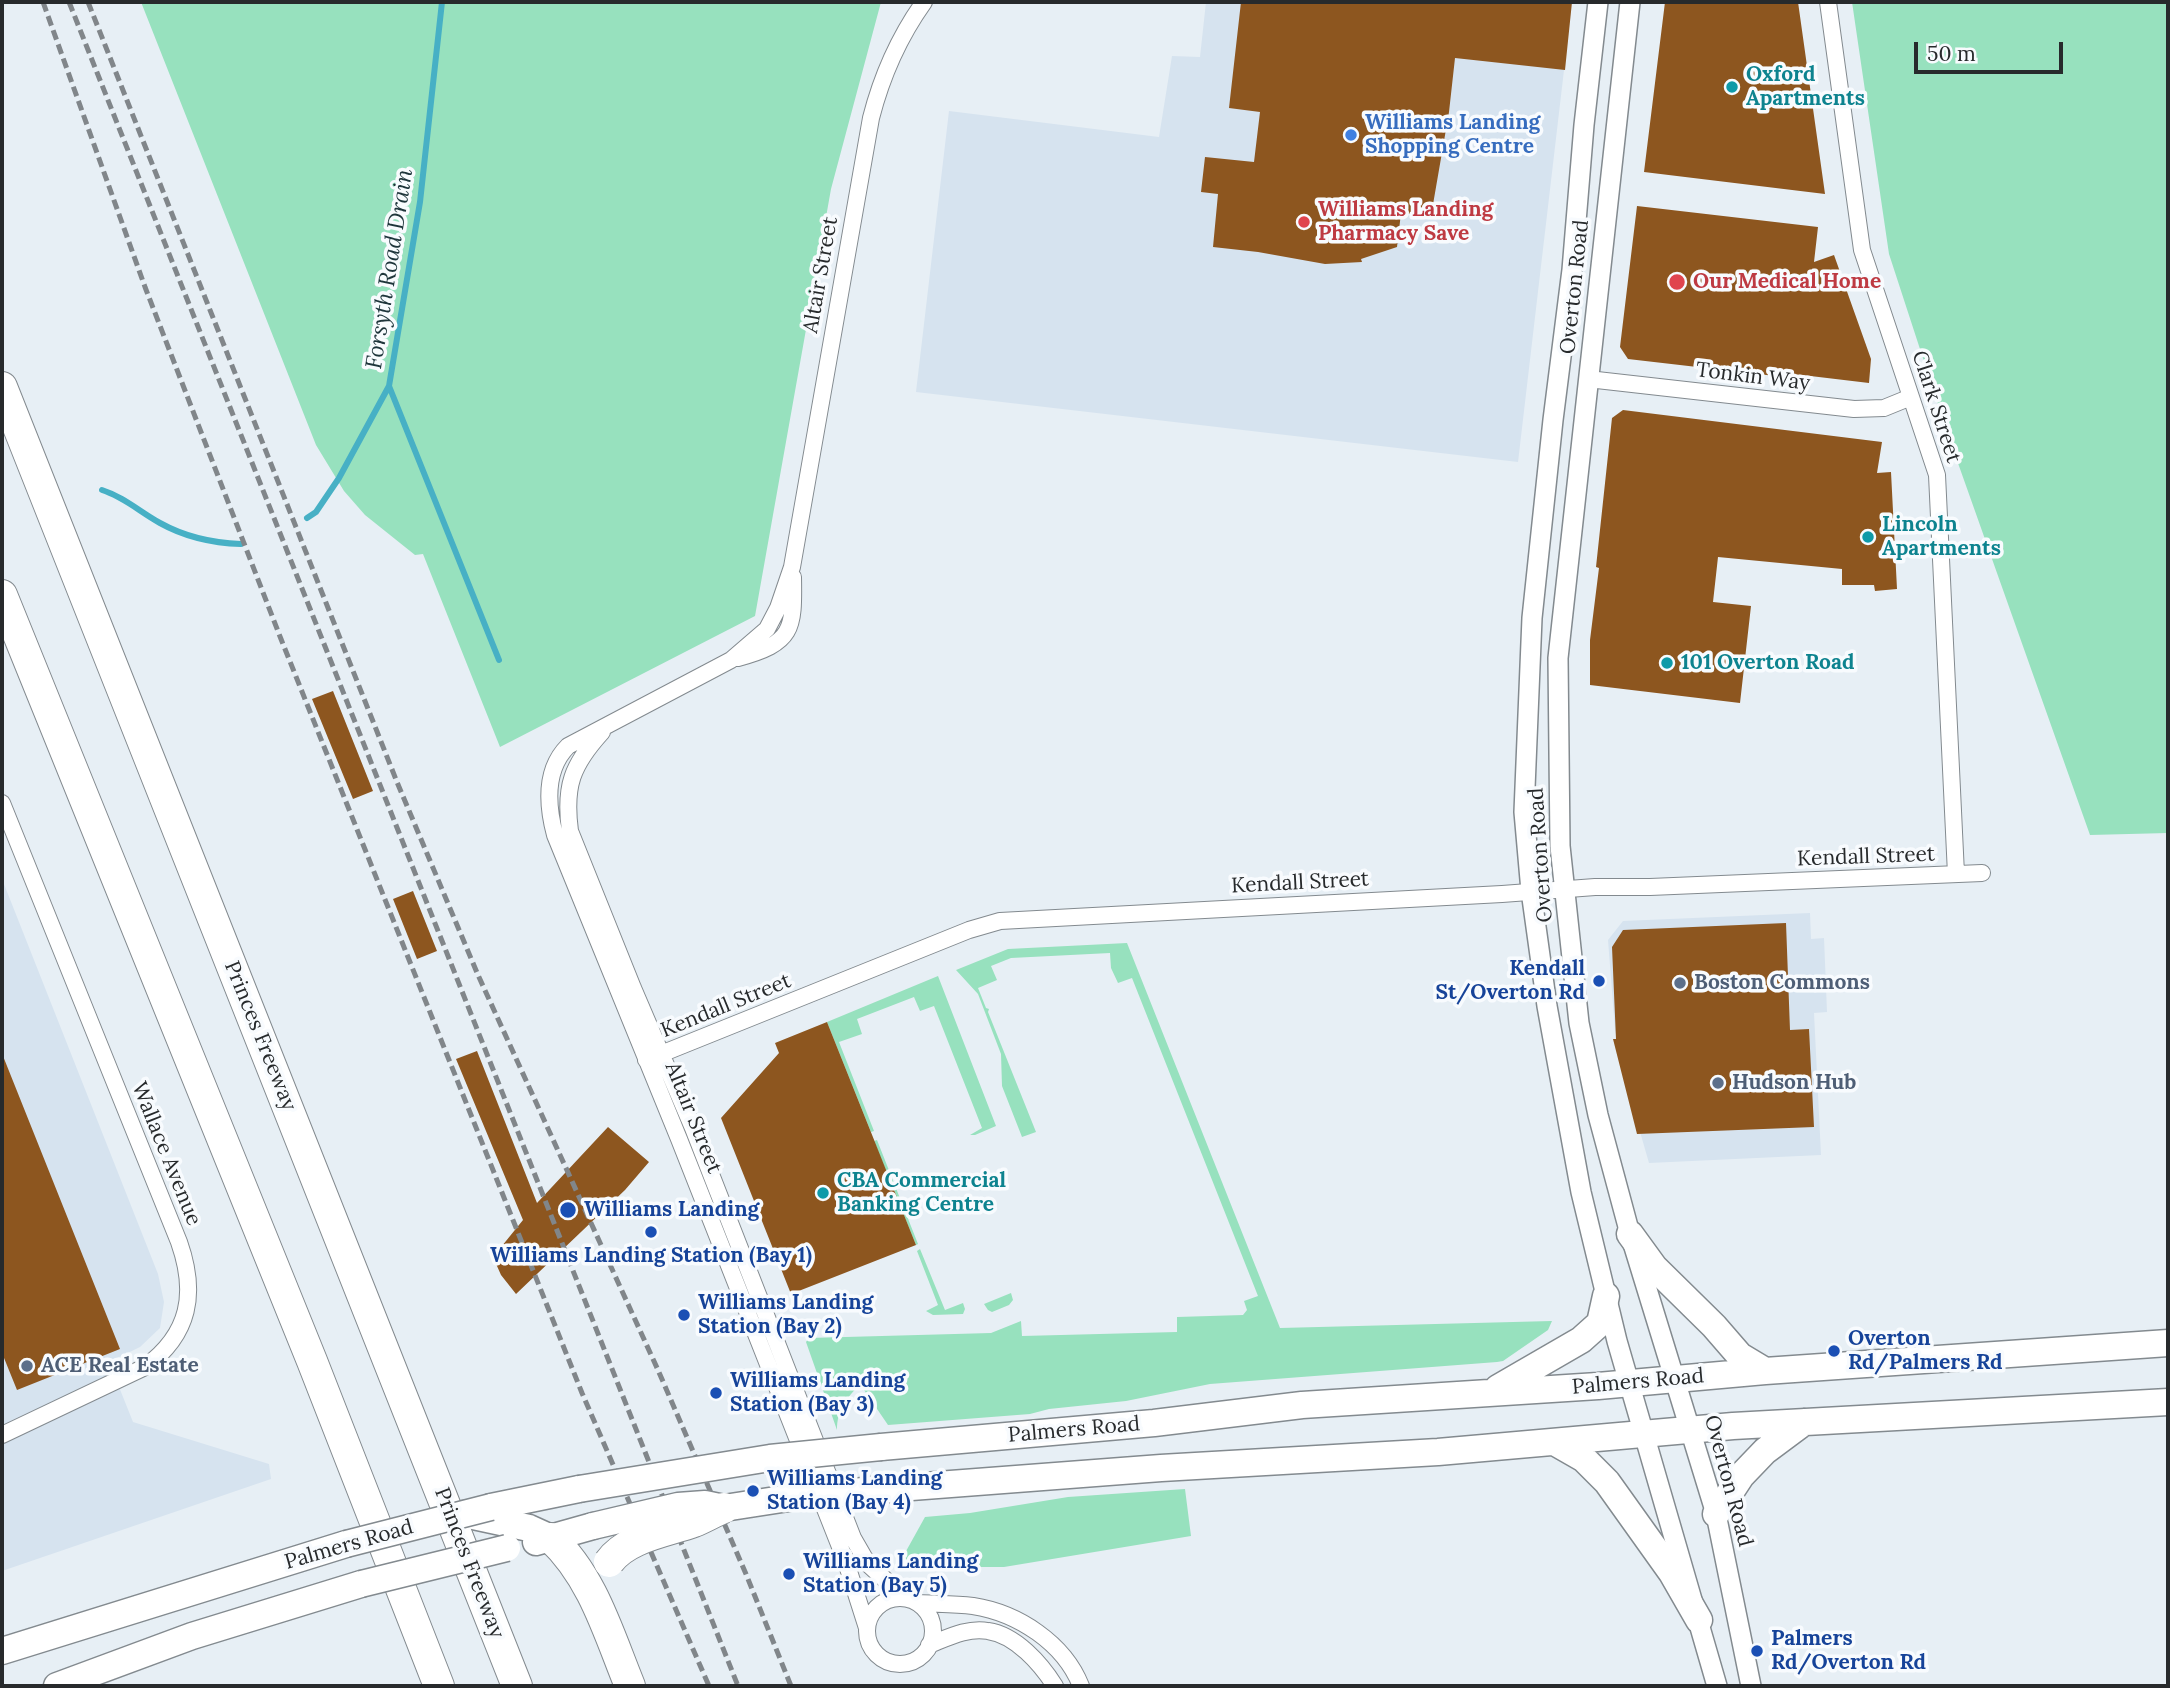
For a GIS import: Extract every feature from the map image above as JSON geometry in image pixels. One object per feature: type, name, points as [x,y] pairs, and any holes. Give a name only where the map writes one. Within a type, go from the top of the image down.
[{"type":"highway","name":"Princes Freeway","points":[[2,387],[517,1686]]},
{"type":"highway","points":[[2,595],[312,1361],[439,1686]]},
{"type":"highway","points":[[1630,1234],[1654,1267],[1714,1326],[1740,1356],[1765,1371]]},
{"type":"highway","points":[[1493,1391],[1581,1340],[1600,1323],[1606,1296]]},
{"type":"highway","name":"Palmers Road","points":[[2,1651],[346,1544],[464,1514],[579,1489],[770,1458],[1154,1423],[1302,1405],[2168,1343]]},
{"type":"highway","name":"Palmers Road","points":[[57,1686],[192,1636],[361,1584],[678,1506],[705,1504],[724,1508],[795,1497],[898,1488],[1161,1468],[1438,1452],[1804,1422],[2168,1402]]},
{"type":"highway","points":[[1716,1514],[1741,1476],[1804,1422]]},
{"type":"highway","points":[[1556,1443],[1584,1459],[1607,1482],[1672,1573],[1699,1620]]},
{"type":"highway","points":[[598,1605],[603,1572],[614,1555],[658,1533],[696,1521],[724,1508]]},
{"type":"highway","points":[[464,1514],[529,1528],[551,1538],[568,1555],[598,1605],[630,1686]]},
{"type":"street","name":"Altair Street","points":[[867,1628],[846,1562],[653,1057],[555,835],[548,808],[552,773],[563,751],[577,740],[731,660],[767,629],[778,608],[792,567],[871,118],[891,58],[924,2]]},
{"type":"street","name":"Overton Road","points":[[1598,2],[1584,124],[1572,270],[1532,618],[1524,813],[1531,891],[1557,1063],[1581,1192],[1606,1296],[1717,1686]]},
{"type":"street","name":"Overton Road","points":[[1630,2],[1558,658],[1559,834],[1578,1023],[1598,1115],[1630,1234],[1716,1514],[1751,1686]]},
{"type":"street","name":"Clark Street","points":[[1828,2],[1862,250],[1934,464],[1938,489],[1956,874]]},
{"type":"street","name":"Tonkin Way","points":[[1588,379],[1854,410],[1891,407],[1912,397]]},
{"type":"street","name":"Wallace Avenue","points":[[2,803],[187,1265],[189,1287],[181,1326],[164,1353],[145,1367],[2,1435]]},
{"type":"street","name":"Kendall Street","points":[[653,1057],[969,930],[1000,921],[1564,888],[1982,873]]},
{"type":"street","name":"Altair Street","points":[[653,1057],[693,1128],[853,1538],[868,1564],[912,1601]]},
{"type":"street","points":[[912,1601],[927,1612],[932,1623],[929,1646],[911,1662],[890,1662],[877,1655],[869,1643],[869,1619],[879,1605],[896,1598],[973,1606],[1006,1615],[1033,1630],[1063,1654],[1081,1686]]},
{"type":"street","points":[[929,1646],[969,1631],[989,1631],[1017,1643],[1045,1670],[1055,1686]]},
{"type":"shaded area","points":[[1206,2],[1572,2],[1518,462],[916,392],[949,111],[1159,137],[1172,56],[1200,57]]},
{"type":"shaded area","points":[[2,879],[158,1274],[164,1302],[160,1328],[140,1347],[109,1362],[133,1422],[269,1464],[271,1479],[2,1571]]},
{"type":"shaded area","points":[[1810,913],[1811,939],[1824,938],[1827,1012],[1814,1013],[1821,1155],[1649,1163],[1615,1030],[1608,940],[1623,921]]},
{"type":"green space","points":[[141,2],[881,2],[831,189],[755,616],[500,747],[423,554],[415,555],[365,515],[344,491],[316,445]]},
{"type":"green space","points":[[1852,2],[2168,2],[2168,833],[2090,835],[1948,435],[1889,254]]},
{"type":"green space","points":[[1127,943],[1280,1328],[1552,1321],[1548,1330],[1503,1361],[1497,1362],[1210,1384],[1126,1401],[1049,1409],[1030,1414],[888,1425],[860,1384],[841,1410],[837,1430],[806,1342],[809,1338],[991,1333],[1021,1321],[1022,1336],[1177,1332],[1177,1317],[1243,1315],[1247,1310],[1244,1301],[1258,1296],[1132,978],[1118,983],[1111,968],[1110,953],[1011,958],[991,966],[997,980],[978,988],[986,1008],[989,1009],[1036,1132],[1022,1137],[1002,1086],[1001,1054],[978,994],[956,970],[1008,949]]},
{"type":"green space","points":[[938,976],[996,1126],[970,1135],[982,1128],[934,1006],[920,1011],[914,997],[857,1019],[862,1034],[839,1042],[874,1131],[871,1132],[827,1022]]},
{"type":"green space","points":[[877,1140],[918,1244],[916,1245],[874,1141]]},
{"type":"green space","points":[[920,1249],[945,1310],[963,1303],[963,1314],[933,1315],[926,1311],[938,1305],[917,1251]]},
{"type":"green space","points":[[1011,1293],[1013,1300],[1009,1305],[992,1312],[984,1304]]},
{"type":"green space","points":[[1185,1489],[1191,1536],[1004,1567],[912,1567],[906,1564],[905,1553],[925,1517],[970,1513],[1068,1497]]},
{"type":"building","name":"Williams Landing Shopping Centre","points":[[1241,2],[1572,2],[1565,70],[1455,58],[1449,112],[1431,216],[1401,213],[1397,247],[1361,259],[1362,262],[1325,264],[1213,247],[1218,194],[1201,192],[1205,157],[1254,162],[1260,112],[1229,108]]},
{"type":"building","name":"Oxford Apartments","points":[[1665,2],[1798,2],[1825,194],[1644,172]]},
{"type":"building","points":[[1637,206],[1818,227],[1814,262],[1834,255],[1871,359],[1869,383],[1802,375],[1801,379],[1628,359],[1620,347]]},
{"type":"building","points":[[1623,410],[1882,442],[1877,473],[1891,472],[1897,589],[1875,591],[1874,585],[1842,585],[1842,569],[1718,557],[1713,602],[1751,606],[1740,703],[1590,685],[1590,640],[1599,568],[1596,567],[1612,418]]},
{"type":"building","points":[[333,691],[373,791],[353,799],[312,699]]},
{"type":"building","points":[[413,891],[437,951],[417,959],[393,899]]},
{"type":"building","points":[[1786,923],[1790,1030],[1809,1029],[1814,1127],[1637,1134],[1613,1039],[1616,1039],[1612,947],[1623,930]]},
{"type":"building","name":"CBA Commercial Banking Centre","points":[[827,1022],[916,1245],[791,1294],[721,1118],[779,1053],[775,1043]]},
{"type":"building","name":"Williams Landing","points":[[477,1051],[537,1203],[608,1127],[649,1162],[625,1190],[516,1294],[501,1275],[493,1257],[523,1220],[456,1059]]},
{"type":"building","points":[[3,1056],[120,1349],[17,1390],[2,1353]]},
{"type":"waterway","name":"Forsyth Road Drain","points":[[307,518],[316,512],[339,478],[389,386],[420,202],[442,2]]},
{"type":"waterway","points":[[389,386],[499,660]]},
{"type":"waterway","name":"Forsyth Road Drain","points":[[102,490],[189,536],[241,544]]},
{"type":"railway","points":[[43,2],[145,287],[281,639],[582,1393],[709,1686]]},
{"type":"railway","points":[[69,2],[738,1686]]},
{"type":"railway","points":[[88,2],[397,782],[478,975],[658,1370],[791,1686]]},
{"type":"place","name":"Oxford Apartments","points":[[1732,87]]},
{"type":"place","name":"Williams Landing Shopping Centre","points":[[1351,135]]},
{"type":"place","name":"Williams Landing Pharmacy Save","points":[[1304,222]]},
{"type":"place","name":"Our Medical Home","points":[[1677,282]]},
{"type":"place","name":"Lincoln Apartments","points":[[1868,537]]},
{"type":"place","name":"101 Overton Road","points":[[1667,663]]},
{"type":"place","name":"Kendall St/Overton Rd","points":[[1599,981]]},
{"type":"place","name":"Boston Commons","points":[[1680,983]]},
{"type":"place","name":"Hudson Hub","points":[[1718,1083]]},
{"type":"place","name":"CBA Commercial Banking Centre","points":[[823,1193]]},
{"type":"place","name":"Williams Landing","points":[[568,1210]]},
{"type":"place","name":"Williams Landing Station (Bay 1)","points":[[651,1232]]},
{"type":"place","name":"Williams Landing Station (Bay 2)","points":[[684,1315]]},
{"type":"place","name":"Overton Rd/Palmers Rd","points":[[1834,1351]]},
{"type":"place","name":"ACE Real Estate","points":[[27,1366]]},
{"type":"place","name":"Williams Landing Station (Bay 3)","points":[[716,1393]]},
{"type":"place","name":"Williams Landing Station (Bay 4)","points":[[753,1491]]},
{"type":"place","name":"Williams Landing Station (Bay 5)","points":[[789,1574]]},
{"type":"place","name":"Palmers Rd/Overton Rd","points":[[1757,1651]]}]
